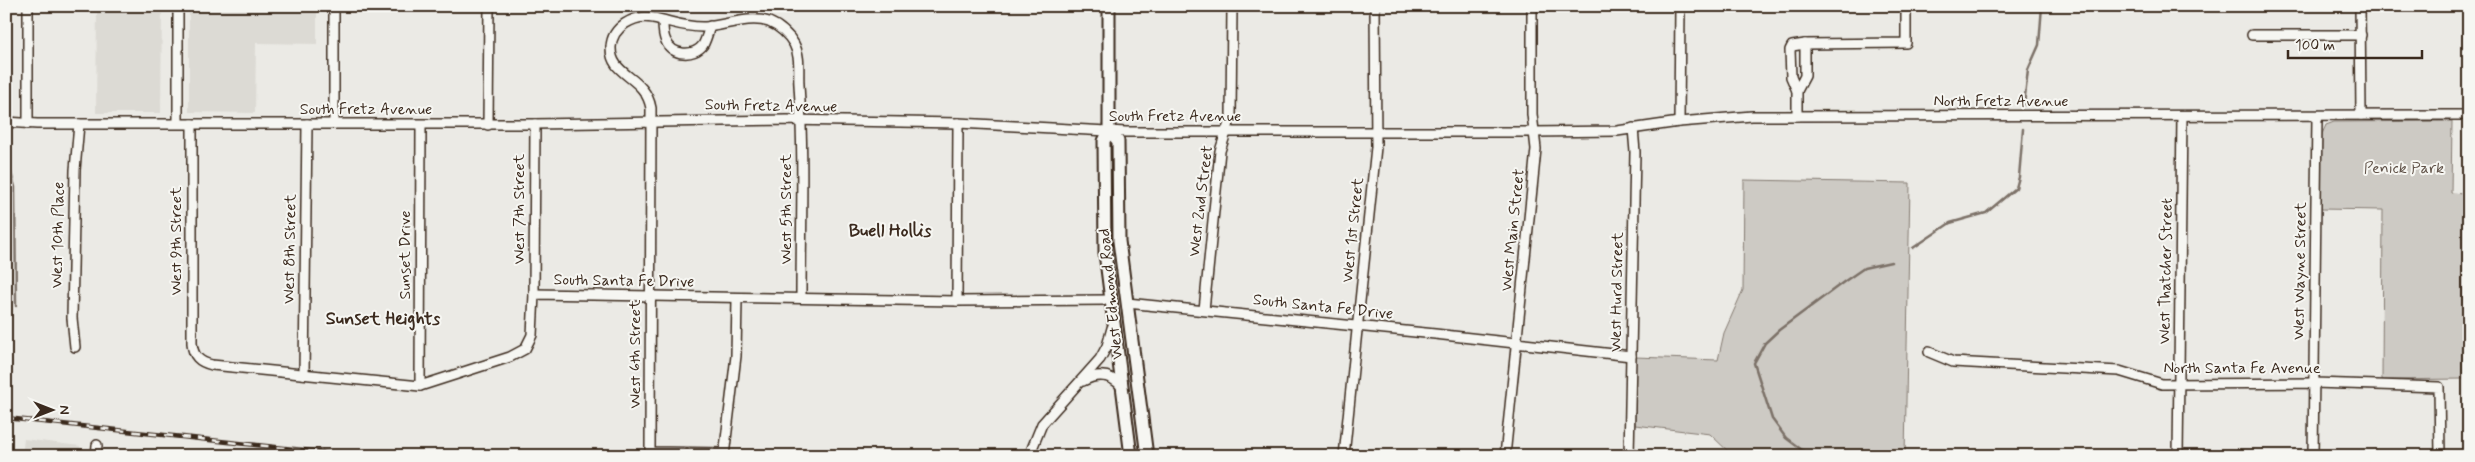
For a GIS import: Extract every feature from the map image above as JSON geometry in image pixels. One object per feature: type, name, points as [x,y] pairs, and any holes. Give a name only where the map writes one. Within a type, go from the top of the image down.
[{"type":"main road","name":"West Edmond Road","points":[[1108,6],[1110,131],[1104,141],[1105,253],[1131,456]]},
{"type":"main road","name":"West Edmond Road","points":[[1110,131],[1118,141],[1119,240],[1147,456]]},
{"type":"street","points":[[28,6],[28,124]]},
{"type":"street","points":[[178,6],[178,124]]},
{"type":"street","points":[[334,6],[334,124]]},
{"type":"street","points":[[488,125],[489,6]]},
{"type":"street","name":"West 2nd Street","points":[[1204,310],[1220,151],[1231,117],[1233,88],[1232,6]]},
{"type":"street","name":"West 1st Street","points":[[1344,456],[1376,147],[1375,6]]},
{"type":"street","name":"West Main Street","points":[[1505,456],[1536,149],[1532,114],[1532,6]]},
{"type":"street","points":[[1679,122],[1680,6]]},
{"type":"street","points":[[1797,116],[1797,91],[1791,77],[1790,50],[1795,44],[1906,43],[1906,6]]},
{"type":"street","points":[[2360,6],[2361,115]]},
{"type":"street","points":[[2468,6],[2468,46]]},
{"type":"street","name":"West 6th Street","points":[[663,22],[644,17],[627,22],[616,34],[611,46],[613,58],[618,69],[640,84],[649,97],[651,122],[650,452],[724,454]]},
{"type":"street","name":"West 5th Street","points":[[663,22],[682,26],[710,26],[759,20],[769,22],[786,34],[798,56],[801,121],[801,298]]},
{"type":"street","points":[[663,22],[666,41],[671,48],[684,54],[690,53],[702,46],[710,26]]},
{"type":"street","points":[[2252,35],[2361,35]]},
{"type":"street","points":[[1797,91],[1805,76],[1805,44]]},
{"type":"street","name":"North Fretz Avenue","points":[[1534,132],[1607,131],[1679,122],[1797,116],[2469,115]]},
{"type":"street","name":"West Thatcher Street","points":[[2178,456],[2182,116]]},
{"type":"street","name":"West Wayne Street","points":[[2313,456],[2317,116]]},
{"type":"street","name":"South Fretz Avenue","points":[[6,122],[28,124],[488,125],[801,121],[958,123],[1110,131],[1534,132]]},
{"type":"street","points":[[956,301],[958,123]]},
{"type":"street","name":"West 10th Place","points":[[76,347],[72,318],[75,170],[79,124]]},
{"type":"street","name":"West 9th Street","points":[[192,124],[191,334],[192,352],[196,358]]},
{"type":"street","name":"West 8th Street","points":[[304,374],[306,124]]},
{"type":"street","name":"West 7th Street","points":[[534,124],[534,294]]},
{"type":"street","name":"Sunset Drive","points":[[420,125],[420,386]]},
{"type":"street","name":"West Hurd Street","points":[[1629,456],[1635,152],[1633,128]]},
{"type":"street","name":"South Santa Fe Drive","points":[[196,358],[212,365],[420,386],[510,357],[525,349],[532,336],[534,294],[956,301],[1110,300]]},
{"type":"street","points":[[724,454],[736,356],[737,298]]},
{"type":"street","name":"South Santa Fe Drive","points":[[1127,303],[1516,342]]},
{"type":"street","points":[[1029,456],[1042,424],[1100,358],[1107,346],[1113,320]]},
{"type":"street","points":[[1516,342],[1631,356]]},
{"type":"street","name":"North Santa Fe Avenue","points":[[1929,352],[1952,362],[2119,371],[2154,383],[2314,383],[2440,387],[2440,456]]},
{"type":"street","points":[[1079,383],[1090,378],[1108,376],[1122,387]]},
{"type":"street","points":[[96,456],[97,444]]},
{"type":"shaded area","points":[[97,6],[162,6],[161,113],[96,113]]},
{"type":"shaded area","points":[[189,6],[317,6],[317,44],[256,43],[255,113],[189,112]]},
{"type":"shaded area","points":[[24,439],[80,446],[79,456],[22,456]]},
{"type":"green space","name":"Penick Park","points":[[2452,121],[2451,193],[2463,194],[2462,379],[2382,380],[2383,210],[2320,209],[2322,134],[2326,125],[2334,122]]},
{"type":"green space","points":[[1744,180],[1910,183],[1905,456],[1733,456],[1710,434],[1635,425],[1635,357],[1718,360],[1724,333],[1743,290]]},
{"type":"waterway","points":[[2024,105],[2028,70],[2039,45],[2042,6]]},
{"type":"waterway","points":[[1913,248],[1950,223],[1986,213],[2016,188],[2019,177],[2023,129]]},
{"type":"waterway","points":[[6,154],[15,187],[16,306]]},
{"type":"waterway","points":[[1810,456],[1786,438],[1772,419],[1754,363],[1765,343],[1779,330],[1845,281],[1864,268],[1891,262]]},
{"type":"railway","points":[[6,418],[358,456]]},
{"type":"district","name":"Buell Hollis","points":[[890,231]]},
{"type":"district","name":"Sunset Heights","points":[[383,319]]}]
